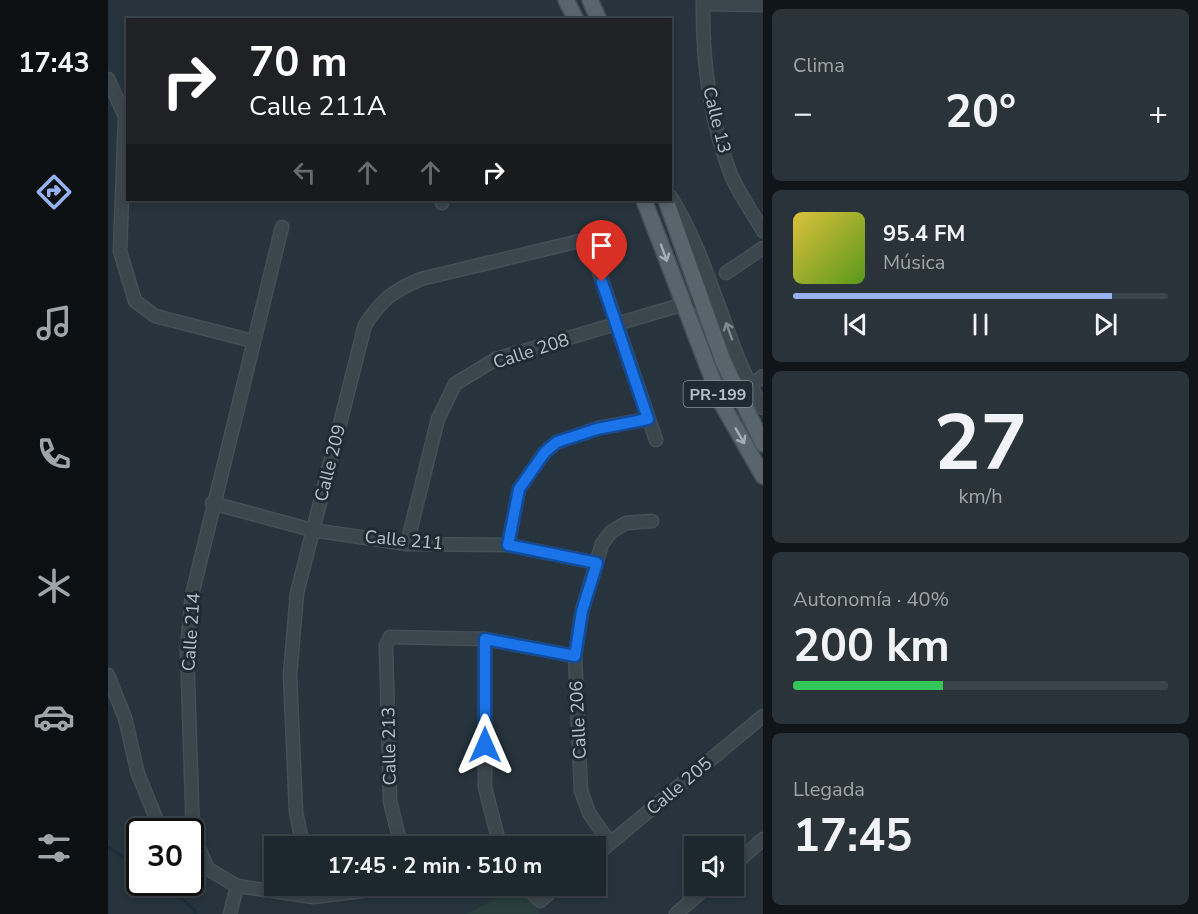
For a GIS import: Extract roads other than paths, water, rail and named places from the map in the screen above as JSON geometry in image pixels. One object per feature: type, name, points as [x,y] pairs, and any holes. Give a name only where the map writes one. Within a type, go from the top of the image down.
[{"type":"main road","points":[[566,0],[575,18]]},
{"type":"main road","points":[[590,0],[598,18]]},
{"type":"main road","name":"PR-199","points":[[644,201],[682,306],[722,404],[763,476]]},
{"type":"main road","name":"PR-199","points":[[666,201],[723,361],[763,444]]},
{"type":"street","points":[[703,2],[763,5]]},
{"type":"street","name":"Calle 13","points":[[703,2],[702,53],[712,117],[732,177],[763,231]]},
{"type":"street","points":[[108,79],[113,103],[125,116],[120,251],[135,301],[155,316],[253,341]]},
{"type":"street","points":[[672,199],[697,243],[750,386],[763,408]]},
{"type":"street","name":"Calle 214","points":[[191,818],[187,649],[192,595],[212,503],[282,227]]},
{"type":"street","name":"Calle 209","points":[[301,836],[296,812],[290,675],[297,593],[365,325],[379,304],[397,289],[421,279],[588,239],[616,325]]},
{"type":"street","points":[[726,273],[763,248]]},
{"type":"street","name":"Calle 208","points":[[407,544],[438,419],[455,384],[496,359],[702,299]]},
{"type":"street","points":[[616,325],[656,441]]},
{"type":"street","points":[[750,386],[763,376]]},
{"type":"street","points":[[508,545],[519,489],[545,452],[557,442],[597,429],[648,419]]},
{"type":"street","name":"Calle 211","points":[[212,503],[312,530],[407,544],[508,545],[597,563]]},
{"type":"street","name":"Calle 206","points":[[610,843],[589,813],[581,791],[575,656],[582,611],[602,544],[611,532],[626,523],[652,521]]},
{"type":"street","name":"Calle 213","points":[[399,836],[390,801],[386,645],[390,637],[485,639]]},
{"type":"street","points":[[496,836],[485,787],[485,639],[575,656]]},
{"type":"street","points":[[108,675],[125,718],[138,774],[156,818]]},
{"type":"street","name":"Calle 205","points":[[606,846],[763,716]]},
{"type":"street","points":[[744,856],[763,839]]},
{"type":"street","name":"Calle 214","points":[[204,861],[208,869],[237,886],[264,888]]},
{"type":"street","points":[[230,914],[237,886]]},
{"type":"street","points":[[676,914],[697,896]]},
{"type":"waterway","points":[[108,847],[126,859]]},
{"type":"waterway","points":[[179,896],[195,911],[195,914]]}]
